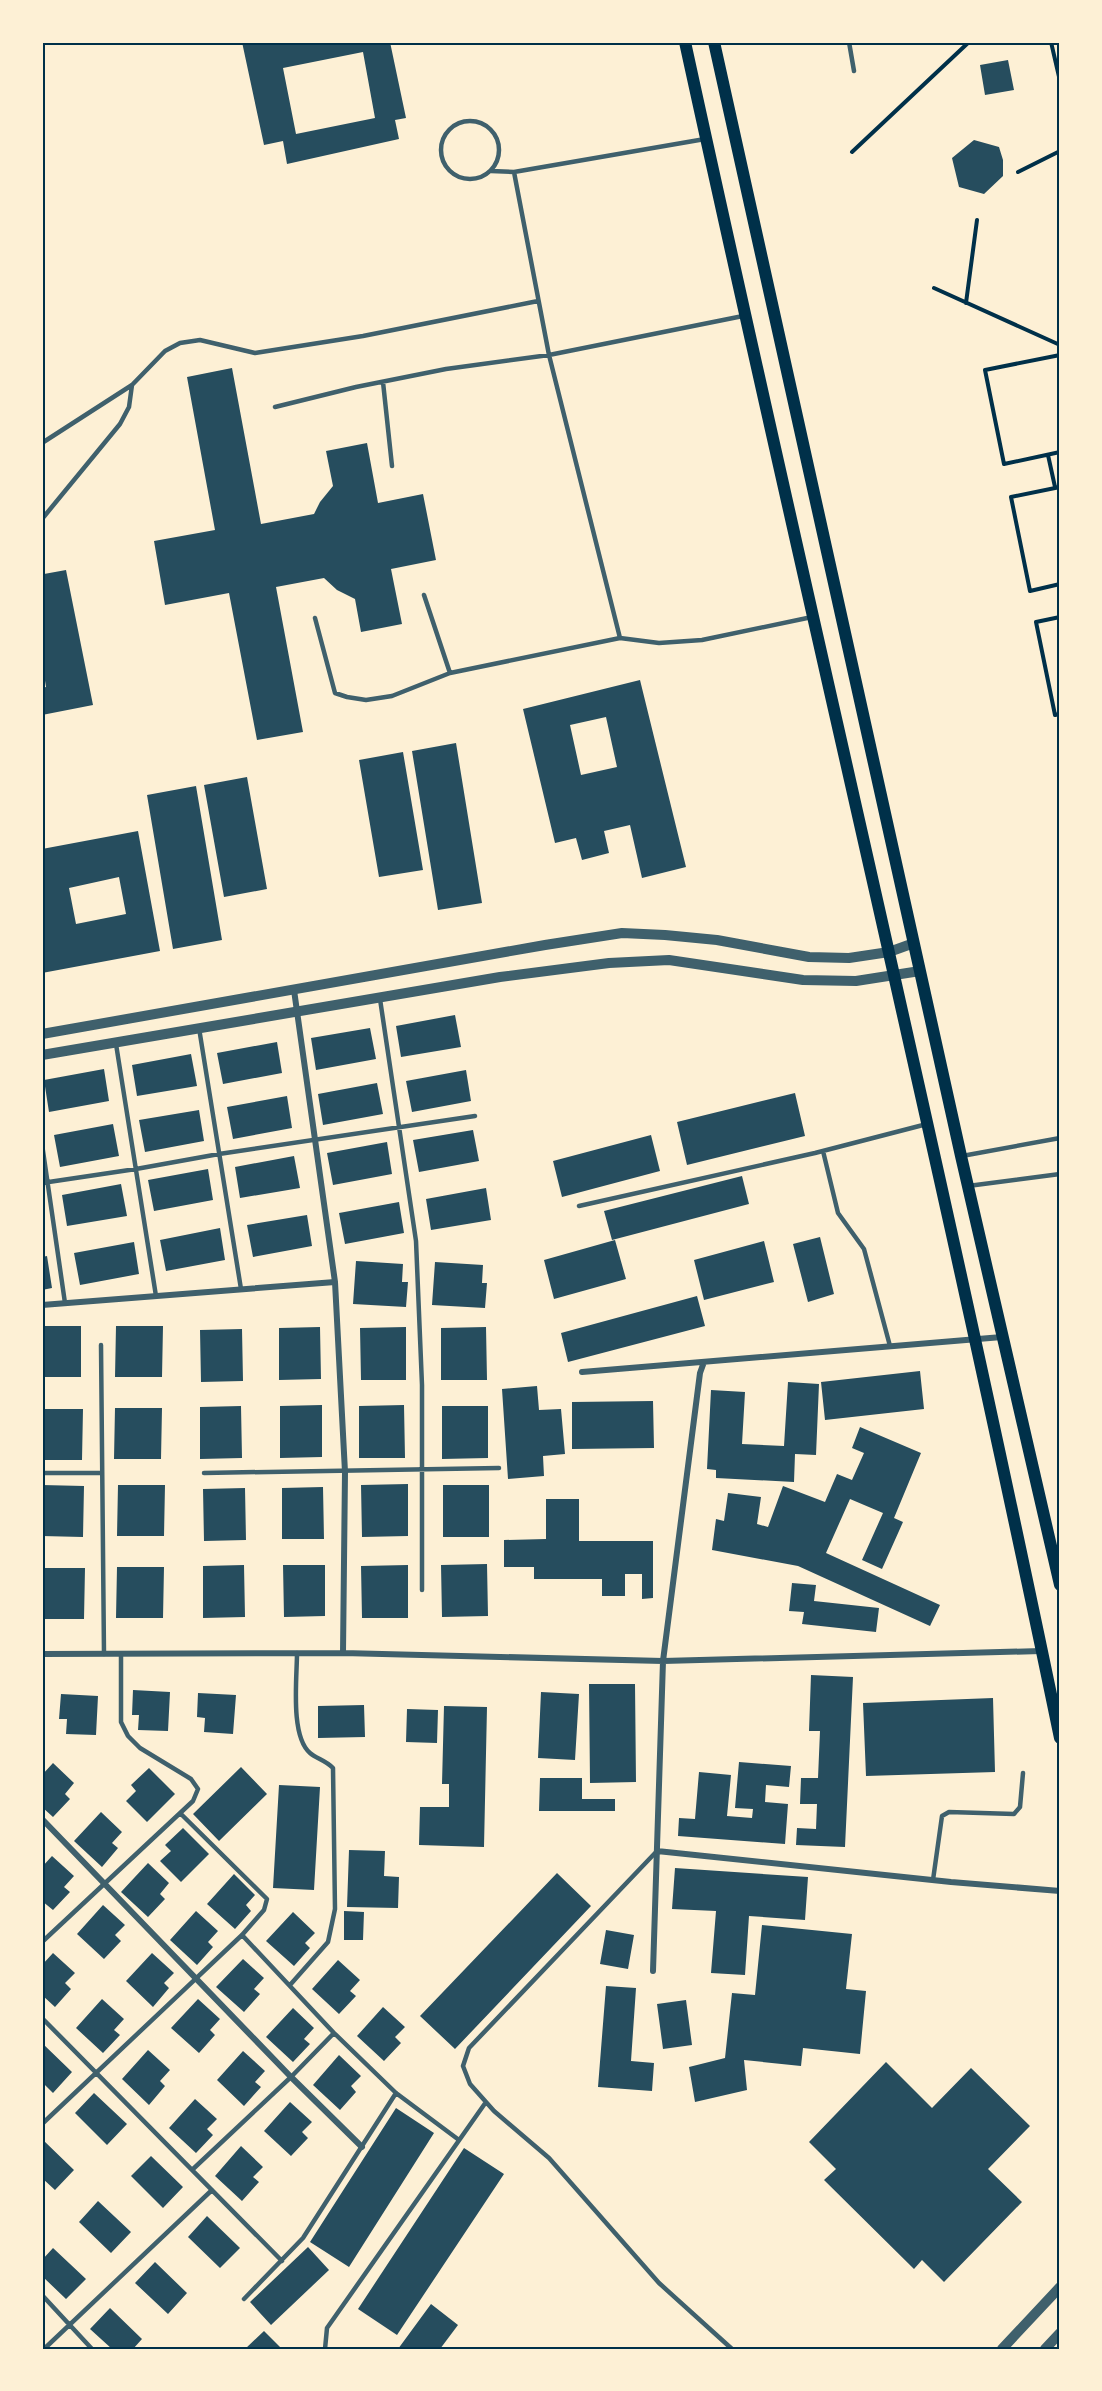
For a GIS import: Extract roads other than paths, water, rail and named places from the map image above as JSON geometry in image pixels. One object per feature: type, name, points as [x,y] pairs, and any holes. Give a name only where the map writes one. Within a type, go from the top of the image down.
[{"type":"main road","points":[[685,42],[812,618],[929,1123],[1060,1738]]},
{"type":"main road","points":[[714,42],[1002,1337],[1057,1553],[1060,1585]]},
{"type":"street","points":[[42,1035],[622,933],[717,940],[809,957],[849,958],[889,951],[914,943]]},
{"type":"street","points":[[42,1055],[500,978],[609,963],[669,960],[803,980],[856,981],[920,971]]},
{"type":"street","points":[[294,990],[335,1282],[345,1472],[343,1653]]},
{"type":"street","points":[[42,1305],[335,1282]]},
{"type":"street","points":[[582,1372],[1002,1337]]},
{"type":"street","points":[[653,1971],[663,1661],[700,1373],[704,1362]]},
{"type":"street","points":[[42,1654],[343,1653],[663,1661],[1042,1651]]},
{"type":"street","points":[[42,1819],[291,2077],[362,2147]]},
{"type":"street","points":[[657,1851],[1060,1891]]},
{"type":"street","points":[[1002,2349],[1060,2287]]},
{"type":"street","points":[[1045,2349],[1060,2333]]},
{"type":"lane","points":[[849,42],[854,71]]},
{"type":"lane","points":[[491,171],[498,154],[498,144],[490,128],[474,121],[456,124],[448,130],[443,137],[441,155],[451,172],[470,179],[491,171],[514,172],[706,138]]},
{"type":"lane","points":[[514,172],[549,355],[620,638]]},
{"type":"lane","points":[[42,442],[132,385],[165,351],[180,343],[200,340],[255,353],[363,336],[538,301]]},
{"type":"lane","points":[[274,407],[446,369],[549,355],[744,315]]},
{"type":"lane","points":[[382,382],[392,466]]},
{"type":"lane","points":[[42,519],[120,424],[129,407],[132,385]]},
{"type":"lane","points":[[424,595],[450,673]]},
{"type":"lane","points":[[315,618],[335,693],[366,700],[392,696],[450,673],[620,638],[659,643],[702,640],[812,618]]},
{"type":"lane","points":[[380,998],[416,1241],[422,1385],[422,1590]]},
{"type":"lane","points":[[199,1028],[241,1289]]},
{"type":"lane","points":[[116,1042],[156,1296]]},
{"type":"lane","points":[[45,1183],[136,1170],[219,1154],[476,1116]]},
{"type":"lane","points":[[579,1206],[823,1150],[929,1123]]},
{"type":"lane","points":[[962,1156],[1060,1138]]},
{"type":"lane","points":[[42,1144],[45,1183],[65,1303]]},
{"type":"lane","points":[[823,1150],[838,1213],[864,1248],[891,1346]]},
{"type":"lane","points":[[968,1186],[1060,1174]]},
{"type":"lane","points":[[101,1345],[104,1654]]},
{"type":"lane","points":[[204,1473],[499,1468]]},
{"type":"lane","points":[[42,1473],[102,1473]]},
{"type":"lane","points":[[290,1985],[328,1942],[335,1909],[333,1768],[325,1760],[310,1753],[298,1729],[297,1653]]},
{"type":"lane","points":[[42,1942],[193,1801],[198,1789],[191,1779],[140,1748],[128,1736],[121,1722],[121,1654]]},
{"type":"lane","points":[[933,1880],[942,1816],[949,1812],[1014,1814],[1020,1807],[1023,1773]]},
{"type":"lane","points":[[42,2124],[242,1935],[264,1910],[267,1899],[180,1813]]},
{"type":"lane","points":[[657,1851],[469,2048],[463,2066],[470,2084],[486,2102],[549,2158],[659,2283],[732,2349]]},
{"type":"lane","points":[[242,1935],[334,2033],[396,2093],[459,2140]]},
{"type":"lane","points":[[42,2018],[282,2261]]},
{"type":"lane","points":[[192,2170],[291,2077],[334,2033]]},
{"type":"lane","points":[[244,2299],[303,2238],[396,2093]]},
{"type":"lane","points":[[325,2349],[327,2328],[486,2102]]},
{"type":"lane","points":[[44,2349],[212,2190]]},
{"type":"lane","points":[[42,2295],[93,2349]]}]
